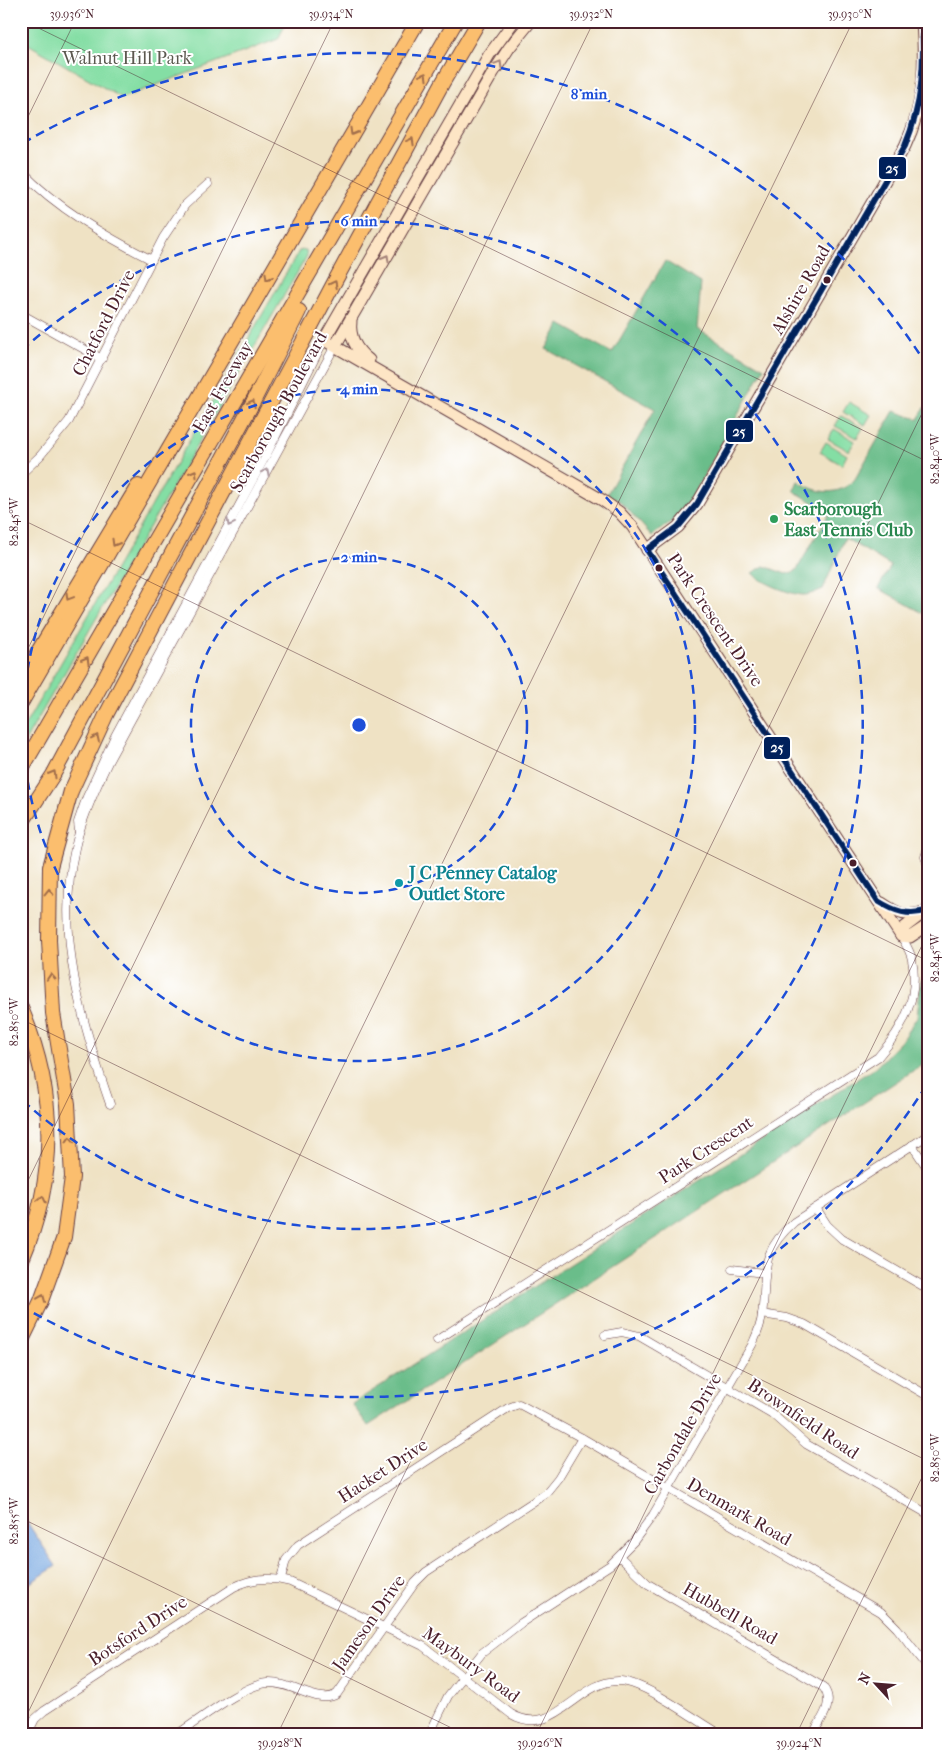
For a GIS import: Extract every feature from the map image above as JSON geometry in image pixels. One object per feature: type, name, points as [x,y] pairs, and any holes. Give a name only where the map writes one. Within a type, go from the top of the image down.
[{"type":"highway","name":"East Freeway","points":[[21,702],[418,21]]},
{"type":"highway","name":"East Freeway","points":[[21,770],[456,21]]},
{"type":"highway","points":[[21,1342],[41,1301],[64,1237],[72,1177],[68,1104],[53,1013],[48,940],[50,867],[71,791],[107,713],[443,82],[479,21]]},
{"type":"highway","points":[[24,820],[53,775],[253,402],[311,288],[322,253]]},
{"type":"highway","points":[[96,692],[124,658],[224,474],[322,308]]},
{"type":"highway","points":[[21,680],[51,628],[244,319]]},
{"type":"highway","points":[[21,671],[51,628]]},
{"type":"highway","points":[[21,783],[61,702]]},
{"type":"highway","points":[[21,1008],[35,1045],[43,1074],[48,1106]]},
{"type":"highway","points":[[21,1262],[36,1223],[46,1178],[53,1013]]},
{"type":"street","name":"Scarborough Boulevard","points":[[79,832],[78,822],[86,799],[115,736],[266,456],[324,340],[494,48],[514,21]]},
{"type":"street","name":"Scarborough Boulevard","points":[[110,1104],[82,1016],[69,950],[70,875],[79,832],[100,779],[113,753],[335,346],[493,73],[509,48],[531,21]]},
{"type":"street","name":"Alshire Road","points":[[647,550],[678,527],[697,504],[905,146],[916,121],[923,89],[925,59],[922,21]]},
{"type":"street","points":[[21,171],[64,208],[119,243],[152,260]]},
{"type":"street","name":"Chatford Drive","points":[[21,474],[45,451],[69,420],[152,260],[181,210],[208,184]]},
{"type":"street","points":[[21,314],[102,359]]},
{"type":"street","points":[[352,316],[351,332],[357,349],[392,379]]},
{"type":"street","name":"Park Crescent Drive","points":[[324,340],[610,505],[628,521],[901,936]]},
{"type":"street","points":[[928,848],[925,857],[928,865]]},
{"type":"street","points":[[878,901],[906,915],[914,916],[927,910]]},
{"type":"street","points":[[927,910],[905,927],[901,936],[910,937],[928,925]]},
{"type":"street","name":"Park Crescent","points":[[437,1340],[878,1057],[894,1040],[912,1003],[912,959],[901,936]]},
{"type":"street","name":"Carbondale Drive","points":[[429,1735],[442,1707],[462,1676],[494,1642],[620,1557],[643,1530],[752,1345],[762,1314],[764,1273],[768,1258],[780,1236],[794,1222],[928,1135]]},
{"type":"street","points":[[912,1145],[928,1169]]},
{"type":"street","points":[[816,1208],[834,1233],[842,1239],[928,1289]]},
{"type":"street","points":[[732,1269],[764,1273]]},
{"type":"street","points":[[762,1314],[787,1318],[804,1324],[928,1396]]},
{"type":"street","name":"Brownfield Road","points":[[605,1335],[622,1332],[638,1336],[771,1413],[806,1444],[928,1514]]},
{"type":"street","name":"Denmark Road","points":[[519,1404],[582,1438],[881,1612],[897,1628],[928,1667]]},
{"type":"street","name":"Hacket Drive","points":[[281,1579],[286,1560],[298,1545],[508,1408],[519,1404]]},
{"type":"street","name":"Jameson Drive","points":[[176,1735],[245,1690],[259,1684],[290,1685],[320,1698],[333,1696],[340,1690],[408,1590],[426,1572],[545,1494],[558,1478],[582,1438]]},
{"type":"street","name":"Hubbell Road","points":[[620,1557],[648,1584],[817,1682],[828,1694],[828,1707],[812,1735]]},
{"type":"street","name":"Botsford Drive","points":[[27,1735],[35,1718],[44,1711],[234,1587],[257,1579],[281,1579]]},
{"type":"street","name":"Maybury Road","points":[[281,1579],[423,1646],[511,1714],[528,1722],[539,1721],[552,1716],[598,1686],[624,1682],[641,1687],[722,1735]]},
{"type":"street","points":[[921,1735],[928,1723]]},
{"type":"green space","name":"Walnut Hill Park","points":[[21,21],[287,21],[278,39],[122,98],[21,40]]},
{"type":"green space","points":[[306,250],[307,256],[21,748],[21,732],[299,251]]},
{"type":"green space","points":[[665,261],[701,283],[697,329],[764,368],[696,490],[677,517],[652,536],[621,502],[607,494],[655,409],[546,349],[560,324],[612,353]]},
{"type":"green space","points":[[849,402],[871,415],[865,425],[843,412]]},
{"type":"green space","points":[[928,403],[928,549],[925,556],[928,558],[928,616],[878,588],[891,566],[845,538],[823,589],[814,593],[804,595],[784,590],[769,584],[752,573],[764,566],[786,574],[796,571],[830,512],[797,493],[794,490],[798,481],[813,489],[828,492],[842,489],[849,485],[855,479],[894,411],[918,419]]},
{"type":"green space","points":[[841,416],[863,428],[857,438],[835,426]]},
{"type":"green space","points":[[834,429],[855,441],[849,451],[828,439]]},
{"type":"green space","points":[[826,442],[847,455],[842,465],[820,452]]},
{"type":"green space","points":[[921,979],[928,987],[928,1061],[368,1426],[352,1404],[876,1067],[901,1041],[917,1017]]},
{"type":"water","points":[[21,1513],[56,1566],[21,1589]]},
{"type":"transit line","name":"25","points":[[647,550],[678,527],[697,504],[905,146],[919,100],[923,53],[922,21]]},
{"type":"transit line","name":"25","points":[[647,550],[878,901],[902,912],[914,913],[928,910]]},
{"type":"place","name":"Scarborough East Tennis Club","points":[[774,519]]},
{"type":"place","name":"J C Penney Catalog Outlet Store","points":[[399,883]]}]
